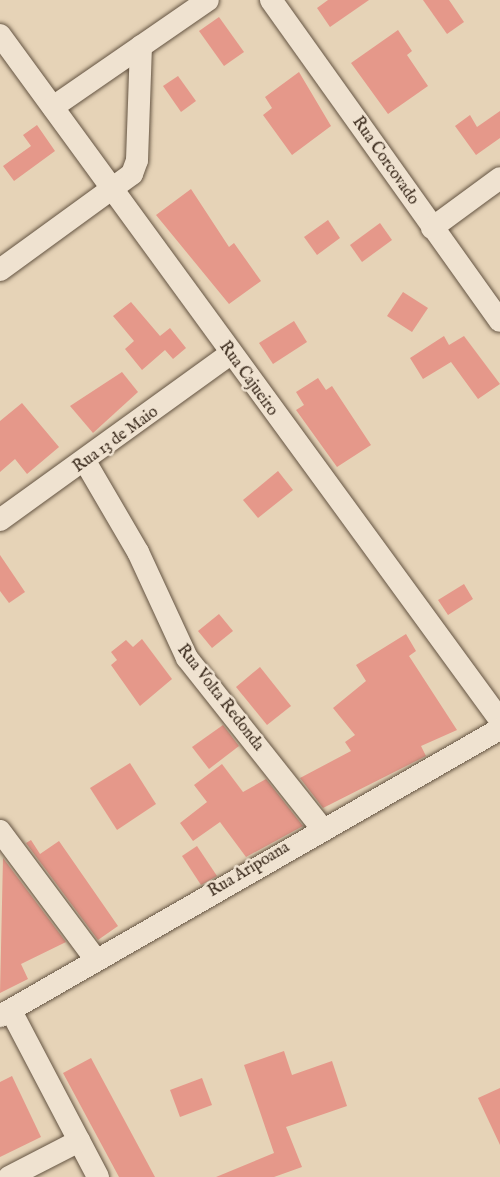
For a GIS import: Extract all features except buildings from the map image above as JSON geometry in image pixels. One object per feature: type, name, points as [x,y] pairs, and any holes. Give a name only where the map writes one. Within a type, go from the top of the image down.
[{"type":"street","points":[[53,107],[207,0]]},
{"type":"street","name":"Rua Corcovado","points":[[271,0],[500,321]]},
{"type":"street","name":"Rua Cajueiro","points":[[0,35],[230,355],[500,720]]},
{"type":"street","points":[[0,270],[113,191],[132,174],[137,160],[141,46]]},
{"type":"street","points":[[432,228],[500,178]]},
{"type":"street","name":"Rua 13 de Maio","points":[[0,520],[86,463],[230,355]]},
{"type":"street","name":"Rua Volta Redonda","points":[[86,463],[138,552],[187,658],[321,827]]},
{"type":"street","name":"Rua Aripoana","points":[[6,1013],[321,827],[500,729]]},
{"type":"street","points":[[0,831],[96,960]]},
{"type":"street","points":[[6,1013],[98,1177]]},
{"type":"street","points":[[9,1177],[79,1141]]}]
